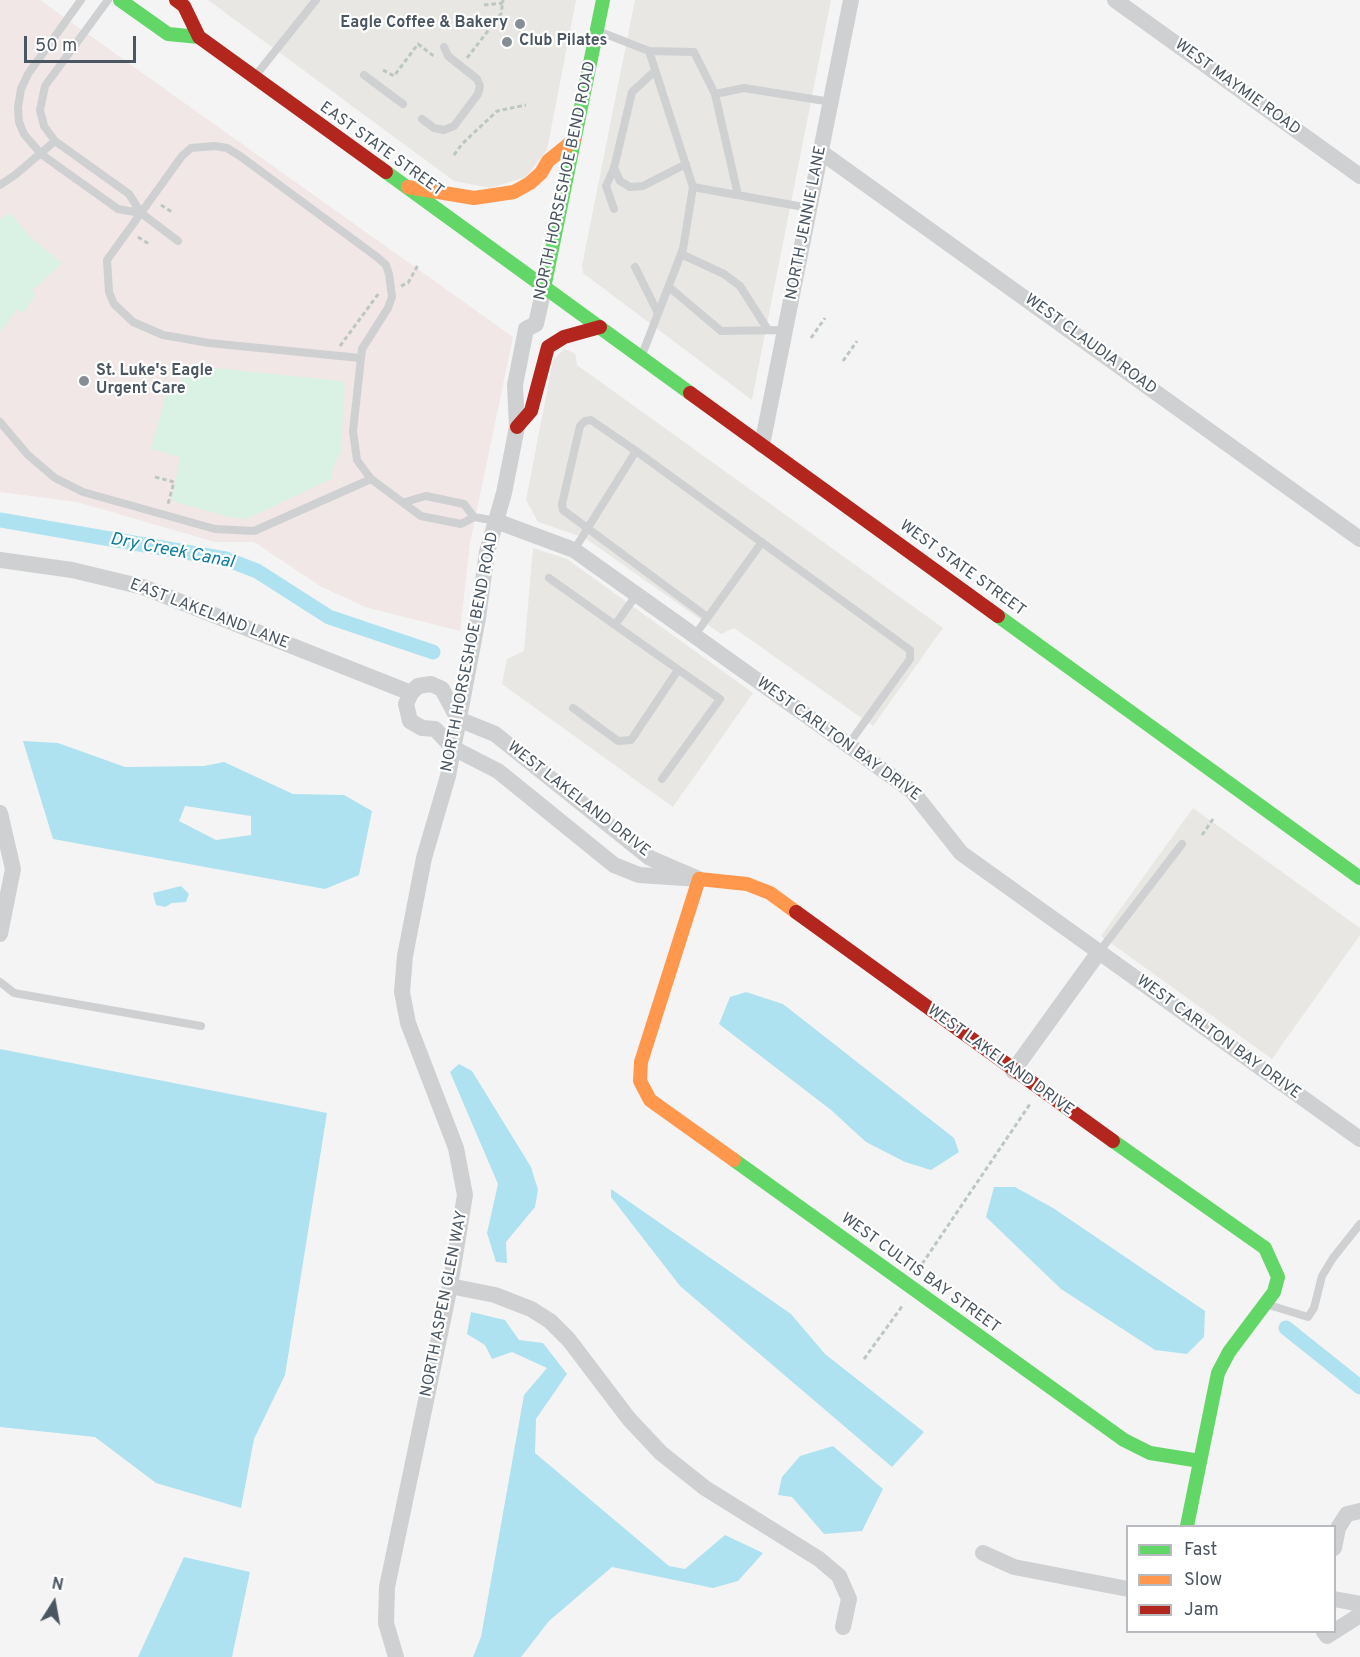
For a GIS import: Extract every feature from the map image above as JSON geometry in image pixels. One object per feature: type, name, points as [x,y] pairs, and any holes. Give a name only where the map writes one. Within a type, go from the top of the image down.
[{"type":"street","points":[[120,0],[168,34],[199,37]]},
{"type":"street","name":"EAST STATE STREET","points":[[176,0],[184,6],[199,37],[544,288]]},
{"type":"street","name":"NORTH HORSESHOE BEND ROAD","points":[[405,956],[424,858],[453,748],[478,618],[487,552],[517,427],[518,374],[526,329],[536,324],[603,0]]},
{"type":"street","name":"NORTH JENNIE LANE","points":[[762,445],[851,0]]},
{"type":"street","name":"WEST MAYMIE ROAD","points":[[1115,0],[1360,176]]},
{"type":"street","points":[[175,19],[191,21]]},
{"type":"street","points":[[404,187],[474,198],[494,197],[514,192],[542,173],[548,161],[574,140]]},
{"type":"street","name":"WEST CLAUDIA ROAD","points":[[821,152],[1360,538]]},
{"type":"street","name":"WEST STATE STREET","points":[[544,288],[1360,878]]},
{"type":"street","points":[[517,427],[531,411],[548,347],[564,337],[600,327]]},
{"type":"street","name":"WEST CARLTON BAY DRIVE","points":[[496,521],[574,550],[695,635],[912,791],[961,853],[1360,1139]]},
{"type":"street","name":"EAST LAKELAND LANE","points":[[0,561],[72,570],[143,587],[411,693]]},
{"type":"street","points":[[453,748],[435,729],[422,728],[410,721],[406,704],[411,693],[418,686],[431,684],[442,689],[458,719]]},
{"type":"street","name":"WEST LAKELAND DRIVE","points":[[458,719],[495,734],[650,858],[699,879]]},
{"type":"street","name":"WEST LAKELAND DRIVE","points":[[453,748],[498,771],[614,865],[639,875],[747,884],[770,893],[1013,1071],[1265,1248],[1274,1263],[1278,1277],[1274,1292],[1265,1304]]},
{"type":"street","points":[[0,813],[13,869],[0,934]]},
{"type":"street","name":"WEST CULTIS BAY STREET","points":[[699,879],[641,1062],[640,1082],[650,1100],[1124,1440],[1150,1453],[1200,1461]]},
{"type":"street","points":[[1013,1071],[1099,952]]},
{"type":"street","name":"NORTH ASPEN GLEN WAY","points":[[396,1657],[386,1623],[387,1587],[464,1213],[464,1177],[456,1148],[408,1023],[402,993],[405,956]]},
{"type":"street","points":[[450,1286],[495,1295],[531,1308],[550,1321],[570,1340],[629,1419],[661,1453],[705,1488],[819,1559],[839,1576],[849,1599],[843,1627]]},
{"type":"street","points":[[1187,1525],[1218,1373],[1229,1352],[1265,1304]]},
{"type":"street","points":[[1336,1541],[1338,1528],[1347,1514],[1360,1511]]},
{"type":"street","points":[[983,1553],[1014,1567],[1126,1589]]},
{"type":"street","points":[[1336,1599],[1360,1604]]},
{"type":"street","points":[[1336,1630],[1360,1614]]},
{"type":"lane","points":[[81,0],[28,74],[21,89],[18,107],[19,122],[24,134],[41,154],[118,209],[141,213]]},
{"type":"lane","points":[[108,0],[45,86],[40,110],[44,126],[55,141],[129,194],[141,213],[178,241]]},
{"type":"lane","points":[[254,77],[316,0]]},
{"type":"lane","points":[[598,31],[649,51],[694,52],[716,94],[738,195]]},
{"type":"lane","points":[[422,119],[434,128],[444,130],[454,126],[478,94],[480,86],[477,79],[448,57],[444,47]]},
{"type":"lane","points":[[641,357],[681,254],[693,187],[649,51]]},
{"type":"lane","points":[[614,209],[606,186],[614,168],[632,92],[655,71]]},
{"type":"lane","points":[[364,75],[403,104]]},
{"type":"lane","points":[[716,94],[744,88],[831,102]]},
{"type":"lane","points":[[0,185],[55,141]]},
{"type":"lane","points":[[360,358],[209,343],[163,335],[133,322],[114,304],[109,292],[107,260],[182,156],[191,148],[215,146],[227,148],[240,156],[386,265],[392,286],[392,297],[388,308],[367,339],[360,358],[353,431],[357,460],[371,479],[421,516],[461,524],[474,517],[496,521]]},
{"type":"lane","points":[[614,168],[620,181],[630,187],[643,186],[686,164]]},
{"type":"lane","points":[[693,187],[810,208]]},
{"type":"lane","points":[[681,254],[724,274],[741,286],[768,330]]},
{"type":"lane","points":[[635,267],[657,311]]},
{"type":"lane","points":[[669,287],[721,331],[785,330]]},
{"type":"lane","points":[[707,617],[563,510],[562,504],[580,426],[585,420],[591,420],[636,451],[910,650],[910,659],[848,745]]},
{"type":"lane","points":[[0,422],[37,463],[55,478],[83,492],[215,529],[254,531],[371,479]]},
{"type":"lane","points":[[574,550],[636,451]]},
{"type":"lane","points":[[405,502],[426,496],[464,504],[474,517]]},
{"type":"lane","points":[[695,635],[762,542]]},
{"type":"lane","points":[[549,578],[720,699],[662,779]]},
{"type":"lane","points":[[615,625],[637,594]]},
{"type":"lane","points":[[573,708],[618,741],[631,740],[678,670]]},
{"type":"lane","points":[[1099,952],[1182,844]]},
{"type":"lane","points":[[0,982],[14,993],[201,1026]]},
{"type":"lane","points":[[1265,1304],[1308,1317],[1314,1308],[1322,1276],[1360,1224]]},
{"type":"path","points":[[464,61],[501,14],[503,2],[484,5]]},
{"type":"path","points":[[382,70],[394,76],[418,44],[437,59]]},
{"type":"path","points":[[454,155],[462,144],[497,111],[526,105]]},
{"type":"path","points":[[159,203],[172,213]]},
{"type":"path","points":[[135,235],[149,244]]},
{"type":"path","points":[[399,286],[408,283],[418,265]]},
{"type":"path","points":[[338,348],[384,287]]},
{"type":"path","points":[[812,338],[825,318]]},
{"type":"path","points":[[843,361],[857,341]]},
{"type":"path","points":[[155,477],[174,482],[168,504]]},
{"type":"path","points":[[1202,835],[1213,819]]},
{"type":"path","points":[[915,1274],[1034,1099]]},
{"type":"path","points":[[864,1359],[906,1300]]},
{"type":"shaded area","points":[[0,0],[40,0],[513,337],[470,543],[460,631],[365,607],[320,586],[254,542],[215,542],[77,502],[0,492]]},
{"type":"shaded area","points":[[208,0],[576,0],[547,150],[526,177],[490,188],[454,181]]},
{"type":"shaded area","points":[[635,0],[831,0],[752,400],[583,273],[582,266]]},
{"type":"shaded area","points":[[564,349],[575,353],[577,365],[943,628],[873,726],[734,628],[721,634],[585,538],[538,522],[526,500],[553,360]]},
{"type":"shaded area","points":[[533,548],[567,559],[753,693],[673,807],[502,684],[507,659],[524,651]]},
{"type":"shaded area","points":[[1193,808],[1360,928],[1360,935],[1272,1059],[1101,936]]},
{"type":"green space","points":[[10,213],[30,237],[62,263],[32,290],[36,295],[23,313],[17,309],[0,332],[0,219]]},
{"type":"green space","points":[[185,365],[342,381],[345,384],[341,450],[331,479],[246,519],[229,517],[175,502],[172,498],[180,457],[151,449],[169,384],[177,386],[181,383]]},
{"type":"water","points":[[23,741],[58,743],[125,767],[204,766],[224,762],[293,794],[344,795],[372,811],[359,875],[325,889],[53,839]],"holes":[[[185,806],[251,816],[251,835],[216,840],[179,821]]]},
{"type":"water","points":[[181,886],[189,894],[186,902],[172,903],[165,907],[156,905],[153,893]]},
{"type":"water","points":[[746,992],[783,1004],[954,1138],[959,1152],[931,1170],[905,1162],[866,1142],[831,1110],[719,1024],[730,997]]},
{"type":"water","points":[[0,1049],[327,1113],[285,1375],[254,1439],[241,1508],[156,1483],[95,1437],[0,1427]]},
{"type":"water","points":[[459,1064],[472,1071],[531,1167],[538,1190],[535,1207],[506,1242],[507,1263],[496,1262],[487,1233],[498,1184],[450,1072]]},
{"type":"water","points":[[994,1187],[1015,1187],[1053,1208],[1205,1311],[1204,1337],[1187,1354],[1155,1350],[1061,1289],[986,1217]]},
{"type":"water","points":[[611,1189],[791,1314],[825,1354],[924,1432],[892,1467],[680,1286],[611,1197]]},
{"type":"water","points":[[471,1312],[505,1320],[519,1340],[543,1343],[567,1374],[536,1419],[535,1453],[669,1566],[685,1569],[725,1535],[763,1553],[738,1581],[713,1588],[612,1567],[549,1621],[521,1657],[473,1657],[481,1637],[524,1395],[547,1368],[512,1352],[492,1359],[485,1345],[467,1334]]},
{"type":"water","points":[[833,1446],[883,1489],[862,1531],[824,1534],[792,1497],[778,1495],[782,1477],[800,1456]]},
{"type":"water","points":[[184,1557],[250,1572],[232,1657],[138,1657]]},
{"type":"waterway","name":"Dry Creek Canal","points":[[0,520],[226,559],[257,571],[329,617],[433,652]]},
{"type":"waterway","name":"Dry Creek Canal","points":[[1286,1328],[1360,1387]]},
{"type":"traffic: fast","points":[[120,0],[168,34],[199,37]]},
{"type":"traffic: fast","points":[[544,288],[603,0]]},
{"type":"traffic: fast","points":[[386,172],[690,393]]},
{"type":"traffic: fast","points":[[998,616],[1360,878]]},
{"type":"traffic: fast","points":[[1113,1141],[1265,1248],[1278,1277],[1274,1292],[1229,1352],[1218,1373],[1187,1525]]},
{"type":"traffic: fast","points":[[734,1160],[1124,1440],[1150,1453],[1200,1461]]},
{"type":"traffic: slow","points":[[408,187],[474,198],[514,192],[530,183],[541,173],[548,161],[574,140]]},
{"type":"traffic: slow","points":[[734,1160],[650,1100],[640,1081],[641,1062],[699,879],[747,884],[770,893],[796,912]]},
{"type":"traffic: jam","points":[[176,0],[184,6],[199,37],[386,172]]},
{"type":"traffic: jam","points":[[517,427],[531,411],[548,347],[564,337],[600,327]]},
{"type":"traffic: jam","points":[[690,393],[998,616]]},
{"type":"traffic: jam","points":[[796,912],[1113,1141]]},
{"type":"place","name":"Eagle Coffee & Bakery","points":[[520,24]]},
{"type":"place","name":"Club Pilates","points":[[507,42]]},
{"type":"place","name":"St. Luke's Eagle Urgent Care","points":[[84,381]]}]
